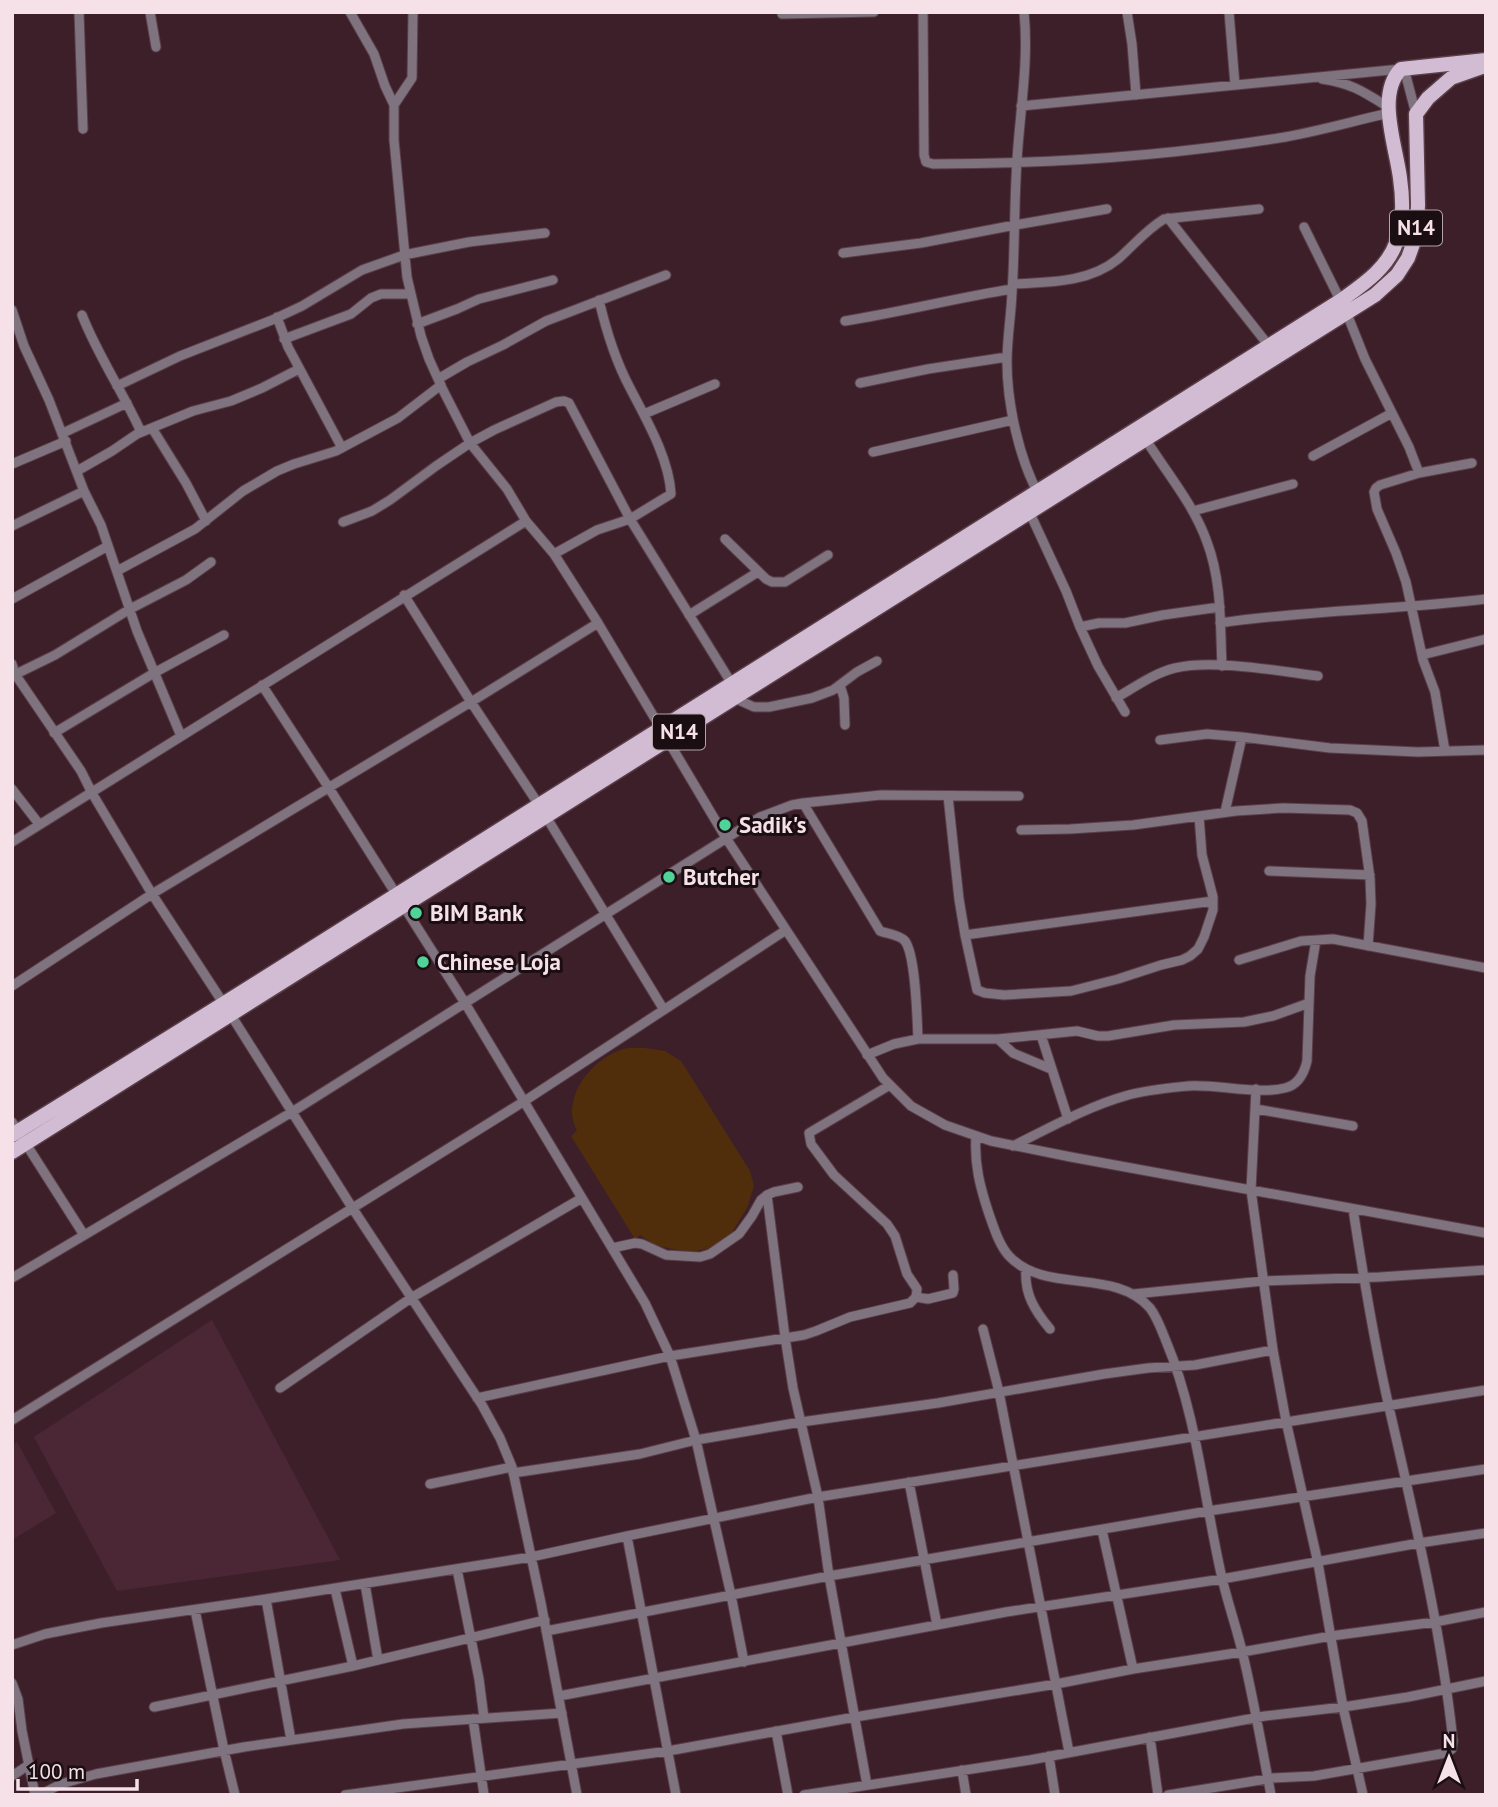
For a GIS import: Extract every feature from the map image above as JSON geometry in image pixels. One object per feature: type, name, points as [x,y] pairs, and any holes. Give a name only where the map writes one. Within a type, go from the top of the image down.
[{"type":"main road","points":[[1401,69],[1486,60]]},
{"type":"main road","points":[[1416,114],[1428,98],[1451,78],[1486,66]]},
{"type":"main road","name":"N14","points":[[1041,498],[1146,440],[1344,307],[1385,262],[1396,244],[1402,212],[1402,193],[1389,110],[1391,83],[1401,69]]},
{"type":"main road","name":"N14","points":[[12,1152],[17,1133],[139,1064],[1027,507],[1269,345],[1344,307],[1375,295],[1397,275],[1408,258],[1417,224],[1416,114]]},
{"type":"street","points":[[79,12],[83,129]]},
{"type":"street","points":[[150,12],[156,47]]},
{"type":"street","points":[[350,12],[374,54],[394,105],[394,140],[404,255],[418,324],[429,359],[470,443],[507,489],[526,521],[554,554],[598,622],[726,838],[883,1079],[911,1106],[945,1125],[1013,1146],[1486,1233]]},
{"type":"street","points":[[394,105],[412,78],[413,12]]},
{"type":"street","points":[[782,14],[874,12]]},
{"type":"street","points":[[923,12],[923,155],[926,162],[933,164],[1017,164],[1161,153],[1280,137],[1389,110]]},
{"type":"street","points":[[1024,12],[1026,53],[1007,357],[1013,420],[1026,464],[1041,498]]},
{"type":"street","points":[[1127,12],[1136,95]]},
{"type":"street","points":[[1229,12],[1235,85]]},
{"type":"street","points":[[1021,106],[1401,69],[1406,76],[1416,114]]},
{"type":"street","points":[[1307,77],[1354,86],[1389,110]]},
{"type":"street","points":[[843,253],[921,243],[1107,209]]},
{"type":"street","points":[[845,321],[908,311],[1012,286],[1087,275],[1103,270],[1153,225],[1168,218],[1259,209]]},
{"type":"street","points":[[1168,218],[1269,345]]},
{"type":"street","points":[[1304,227],[1344,307],[1365,359],[1419,473]]},
{"type":"street","points":[[117,386],[180,356],[302,306],[362,270],[404,255],[469,242],[545,233]]},
{"type":"street","points":[[117,571],[206,521],[243,491],[277,471],[342,448],[398,418],[467,362],[546,321],[666,275]]},
{"type":"street","points":[[418,324],[479,299],[552,280]]},
{"type":"street","points":[[284,339],[351,314],[371,298],[381,294],[411,294]]},
{"type":"street","points":[[554,554],[597,530],[630,519],[671,494],[664,461],[615,355],[598,300]]},
{"type":"street","points":[[12,310],[24,346],[65,437],[84,491],[101,525],[154,673],[181,736]]},
{"type":"street","points":[[82,315],[91,339],[141,432]]},
{"type":"street","points":[[277,317],[284,339],[342,448]]},
{"type":"street","points":[[860,383],[1007,357]]},
{"type":"street","points":[[77,471],[141,432],[193,411],[231,401],[299,369]]},
{"type":"street","points":[[644,414],[715,384]]},
{"type":"street","points":[[343,522],[372,511],[390,500],[470,443],[556,402],[564,401],[569,403],[630,519],[690,615],[732,691],[754,707],[769,708],[833,690],[877,661]]},
{"type":"street","points":[[12,464],[127,403]]},
{"type":"street","points":[[1313,456],[1392,413]]},
{"type":"street","points":[[873,453],[1013,420]]},
{"type":"street","points":[[152,428],[206,521]]},
{"type":"street","points":[[1146,440],[1193,511],[1207,542],[1217,577],[1222,666]]},
{"type":"street","points":[[1445,751],[1435,692],[1426,672],[1406,582],[1377,509],[1374,492],[1380,485],[1419,473],[1472,463]]},
{"type":"street","points":[[1193,511],[1293,484]]},
{"type":"street","points":[[12,526],[84,491]]},
{"type":"street","points":[[1027,507],[1098,666],[1125,712]]},
{"type":"street","points":[[12,842],[526,521]]},
{"type":"street","points":[[725,539],[772,582],[785,582],[828,555]]},
{"type":"street","points":[[12,599],[108,546]]},
{"type":"street","points":[[14,675],[55,655],[130,609],[186,580],[211,562]]},
{"type":"street","points":[[690,615],[758,572]]},
{"type":"street","points":[[404,595],[542,811],[664,1010]]},
{"type":"street","points":[[1220,624],[1276,616],[1486,599]]},
{"type":"street","points":[[1080,627],[1098,623],[1125,623],[1220,607]]},
{"type":"street","points":[[12,986],[152,894],[471,702],[598,622]]},
{"type":"street","points":[[54,733],[224,635]]},
{"type":"street","points":[[1422,655],[1486,639]]},
{"type":"street","points":[[12,664],[14,675],[81,771],[152,894],[477,1398],[500,1438],[513,1470],[547,1631],[577,1795]]},
{"type":"street","points":[[1116,698],[1177,667],[1222,666],[1318,676]]},
{"type":"street","points":[[262,685],[465,1003],[645,1303],[670,1356],[696,1440],[744,1662]]},
{"type":"street","points":[[840,685],[844,698],[845,725]]},
{"type":"street","points":[[1160,740],[1207,734],[1330,748],[1486,750]]},
{"type":"street","points":[[1225,812],[1242,737]]},
{"type":"street","points":[[12,789],[39,824]]},
{"type":"street","points":[[12,1278],[292,1112],[760,817],[803,803],[881,795],[1019,796]]},
{"type":"street","points":[[948,796],[965,935],[977,990],[1004,995],[1071,991],[1190,956],[1204,937],[1211,920],[1213,901],[1202,855],[1199,816]]},
{"type":"street","points":[[803,803],[880,931],[906,942],[912,965],[918,1039]]},
{"type":"street","points":[[1021,830],[1121,826],[1225,812],[1283,808],[1350,810],[1357,813],[1362,821],[1370,875],[1371,904],[1367,946]]},
{"type":"street","points":[[1269,871],[1370,875]]},
{"type":"street","points":[[965,935],[1213,901]]},
{"type":"street","points":[[12,1420],[523,1102],[786,930]]},
{"type":"street","points":[[1239,960],[1300,941],[1333,939],[1486,968]]},
{"type":"street","points":[[1013,1146],[1124,1096],[1189,1086],[1272,1090],[1287,1087],[1297,1081],[1304,1074],[1307,1061],[1310,976],[1316,940]]},
{"type":"street","points":[[867,1055],[894,1044],[918,1039],[998,1039],[1077,1031],[1098,1036],[1174,1026],[1244,1022],[1273,1016],[1309,1003]]},
{"type":"street","points":[[1041,1035],[1068,1119]]},
{"type":"street","points":[[998,1039],[1013,1053],[1051,1069]]},
{"type":"street","points":[[477,1398],[670,1356],[816,1331],[850,1317],[910,1303],[916,1297],[917,1289],[907,1275],[895,1236],[887,1224],[834,1175],[808,1136],[890,1085]]},
{"type":"street","points":[[1256,1089],[1251,1190],[1273,1350],[1318,1563],[1343,1707],[1363,1795]]},
{"type":"street","points":[[1256,1109],[1353,1126]]},
{"type":"street","points":[[17,1133],[84,1235]]},
{"type":"street","points":[[976,1136],[978,1177],[997,1235],[1008,1255],[1026,1269],[1048,1276],[1115,1287],[1134,1294],[1151,1309],[1177,1366],[1194,1436],[1222,1579],[1257,1718],[1271,1795]]},
{"type":"street","points":[[612,1248],[635,1243],[666,1255],[700,1257],[710,1254],[739,1234],[767,1195],[798,1187]]},
{"type":"street","points":[[767,1195],[793,1388],[818,1497],[829,1576],[867,1785]]},
{"type":"street","points":[[280,1388],[411,1298],[582,1198]]},
{"type":"street","points":[[1169,1795],[1268,1779],[1314,1776],[1446,1753],[1452,1749],[1448,1689],[1407,1481],[1388,1405],[1353,1209]]},
{"type":"street","points":[[1026,1269],[1028,1293],[1033,1308],[1049,1329]]},
{"type":"street","points":[[1134,1294],[1263,1281],[1486,1270]]},
{"type":"street","points":[[916,1297],[929,1299],[953,1293],[953,1275]]},
{"type":"street","points":[[983,1329],[999,1392],[1069,1752]]},
{"type":"street","points":[[430,1484],[513,1470],[627,1457],[696,1440],[801,1422],[1104,1374],[1220,1361],[1273,1350]]},
{"type":"street","points":[[12,1646],[45,1634],[101,1623],[266,1600],[531,1557],[818,1497],[1486,1390]]},
{"type":"street","points":[[547,1631],[829,1576],[1208,1511],[1486,1469]]},
{"type":"street","points":[[909,1482],[937,1625]]},
{"type":"street","points":[[1102,1530],[1133,1669]]},
{"type":"street","points":[[559,1696],[937,1625],[1486,1533]]},
{"type":"street","points":[[627,1536],[676,1795]]},
{"type":"street","points":[[457,1569],[484,1718]]},
{"type":"street","points":[[365,1584],[378,1660]]},
{"type":"street","points":[[335,1589],[352,1666]]},
{"type":"street","points":[[266,1600],[291,1740]]},
{"type":"street","points":[[195,1610],[223,1750],[235,1795]]},
{"type":"street","points":[[345,1795],[668,1751],[1133,1669],[1486,1612]]},
{"type":"street","points":[[154,1707],[281,1682],[544,1620]]},
{"type":"street","points":[[804,1795],[1049,1756],[1257,1718],[1408,1697],[1486,1681]]},
{"type":"street","points":[[12,1683],[18,1699],[22,1731],[37,1795],[61,1784],[96,1774],[223,1750],[403,1724],[562,1713]]},
{"type":"street","points":[[473,1719],[484,1795]]},
{"type":"street","points":[[776,1731],[788,1795]]},
{"type":"street","points":[[1150,1737],[1158,1795]]},
{"type":"street","points":[[1049,1756],[1055,1795]]},
{"type":"street","points":[[12,1776],[30,1764]]},
{"type":"street","points":[[962,1770],[966,1795]]},
{"type":"shaded area","points":[[626,1048],[665,1051],[681,1061],[750,1171],[754,1186],[747,1208],[729,1237],[710,1248],[691,1252],[655,1245],[640,1235],[635,1239],[571,1136],[577,1131],[572,1115],[573,1104],[587,1074],[613,1053]]},
{"type":"shaded area","points":[[212,1320],[340,1560],[117,1591],[34,1437]]},
{"type":"shaded area","points":[[17,1442],[56,1513],[12,1540],[12,1445]]},
{"type":"place","name":"Sadik's","points":[[725,825]]},
{"type":"place","name":"Butcher","points":[[669,877]]},
{"type":"place","name":"BIM Bank","points":[[416,913]]},
{"type":"place","name":"Chinese Loja","points":[[423,962]]}]
